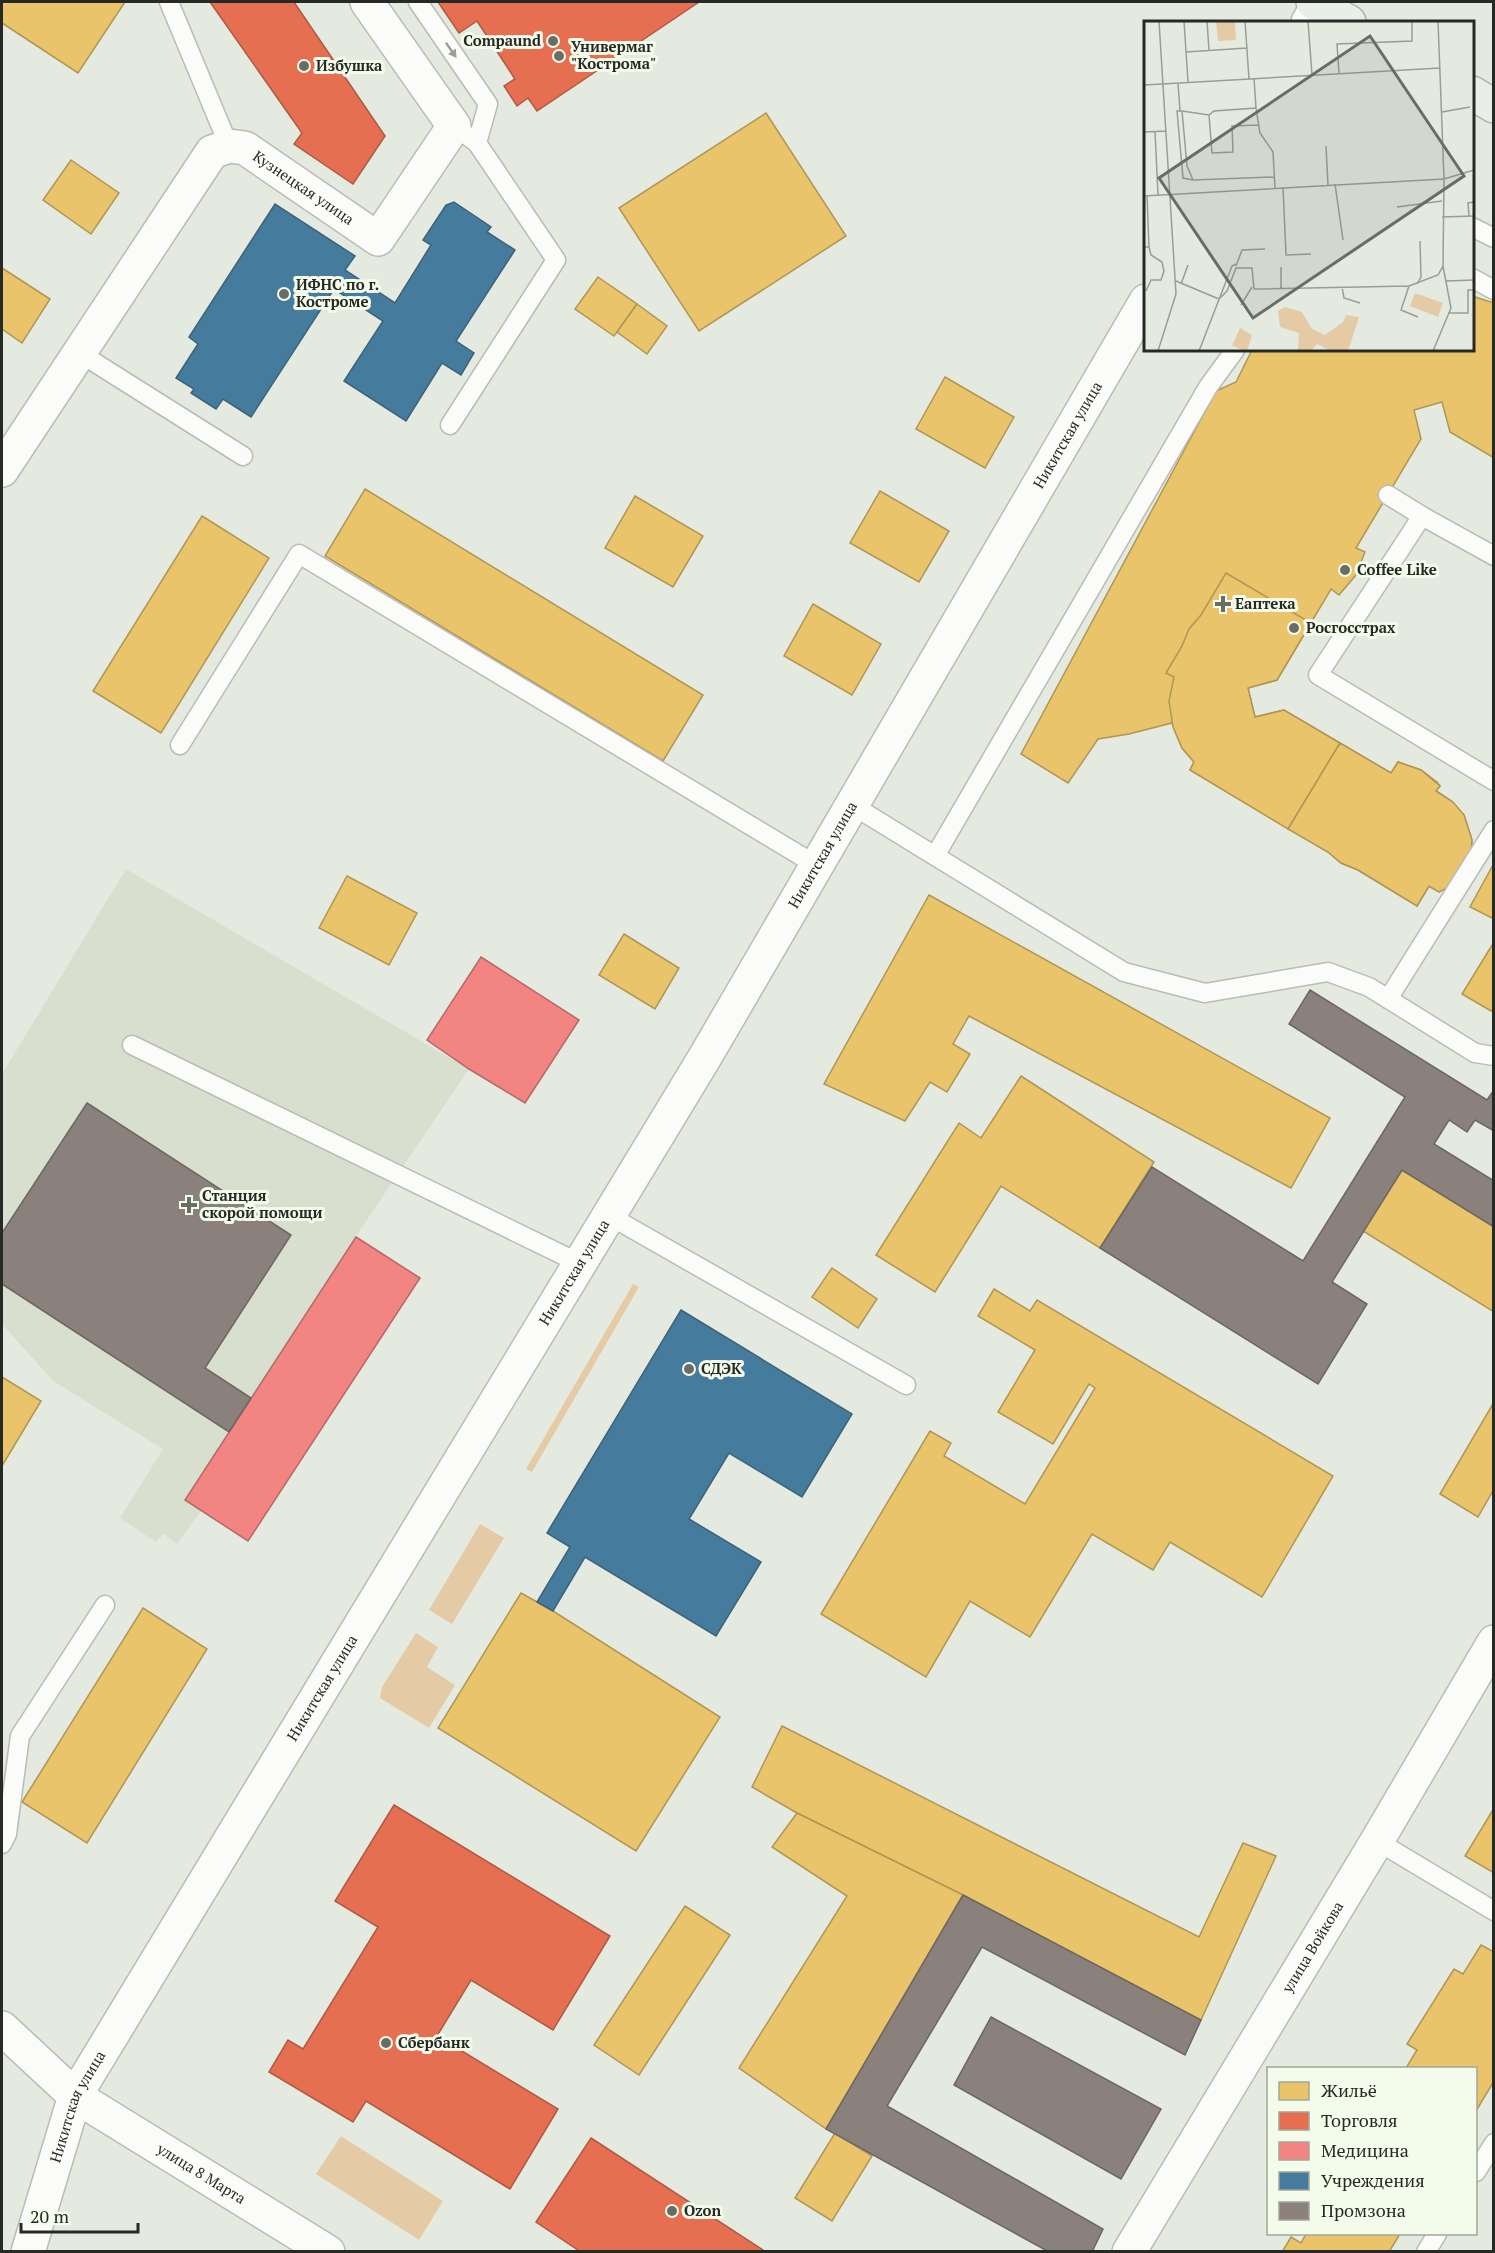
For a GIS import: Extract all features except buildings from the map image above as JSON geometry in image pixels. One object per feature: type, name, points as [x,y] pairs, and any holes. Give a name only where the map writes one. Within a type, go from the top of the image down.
[{"type":"main road","points":[[1315,8],[1347,21]]},
{"type":"main road","points":[[1474,94],[1494,106]]},
{"type":"street","points":[[367,2],[466,135]]},
{"type":"street","name":"Кузнецкая улица","points":[[229,146],[245,148],[378,239],[466,135]]},
{"type":"street","points":[[2,470],[78,352],[213,152],[229,146]]},
{"type":"street","name":"Никитская улица","points":[[28,2252],[75,2096],[705,1057],[1144,304]]},
{"type":"street","name":"улица Войкова","points":[[1129,2252],[1494,1642]]},
{"type":"street","points":[[2,2028],[75,2096]]},
{"type":"street","name":"улица 8 Марта","points":[[75,2096],[328,2252]]},
{"type":"lane","points":[[169,2],[229,146]]},
{"type":"lane","points":[[418,2],[488,104],[466,135],[556,260],[450,425]]},
{"type":"lane","points":[[1474,227],[1494,238]]},
{"type":"lane","points":[[1474,279],[1494,290]]},
{"type":"lane","points":[[935,855],[1208,387],[1234,351]]},
{"type":"lane","points":[[78,352],[243,456]]},
{"type":"lane","points":[[1388,495],[1494,556]]},
{"type":"lane","points":[[1422,516],[1318,675],[1494,781]]},
{"type":"lane","points":[[180,745],[299,554],[816,865]]},
{"type":"lane","points":[[852,805],[1124,972],[1205,993],[1328,972],[1369,987],[1475,1053],[1494,1056]]},
{"type":"lane","points":[[1389,999],[1494,830]]},
{"type":"lane","points":[[132,1045],[579,1263]]},
{"type":"lane","points":[[608,1215],[906,1385]]},
{"type":"lane","points":[[2,1844],[7,1834],[20,1736],[105,1605]]},
{"type":"lane","points":[[1377,1841],[1494,1911]]},
{"type":"lane","points":[[1477,2170],[1494,2143]]},
{"type":"lane","points":[[1426,2252],[1436,2235]]},
{"type":"shaded area","name":"Станция скорой помощи","points":[[126,869],[469,1069],[356,1236],[420,1278],[248,1541],[201,1511],[177,1544],[163,1534],[156,1542],[120,1518],[163,1449],[53,1381],[2,1324],[2,1074]]},
{"type":"shaded area","points":[[633,1284],[639,1287],[532,1472],[526,1469]]},
{"type":"shaded area","points":[[480,1524],[504,1538],[452,1624],[429,1610]]},
{"type":"shaded area","points":[[416,1633],[438,1647],[427,1667],[455,1685],[429,1728],[380,1698],[382,1687]]},
{"type":"shaded area","points":[[341,2136],[443,2201],[419,2240],[316,2174]]},
{"type":"place","name":"Compaund","points":[[553,41]]},
{"type":"place","name":"Универмаг \"Кострома\"","points":[[559,56]]},
{"type":"place","name":"Избушка","points":[[304,66]]},
{"type":"place","name":"ИФНС по г. Костроме","points":[[284,294]]},
{"type":"place","name":"Coffee Like","points":[[1345,570]]},
{"type":"place","name":"Еаптека","points":[[1223,604]]},
{"type":"place","name":"Росгосстрах","points":[[1294,628]]},
{"type":"place","name":"Станция скорой помощи","points":[[189,1205]]},
{"type":"place","name":"СДЭК","points":[[689,1369]]},
{"type":"place","name":"Сбербанк","points":[[386,2043]]},
{"type":"place","name":"Ozon","points":[[672,2211]]}]
